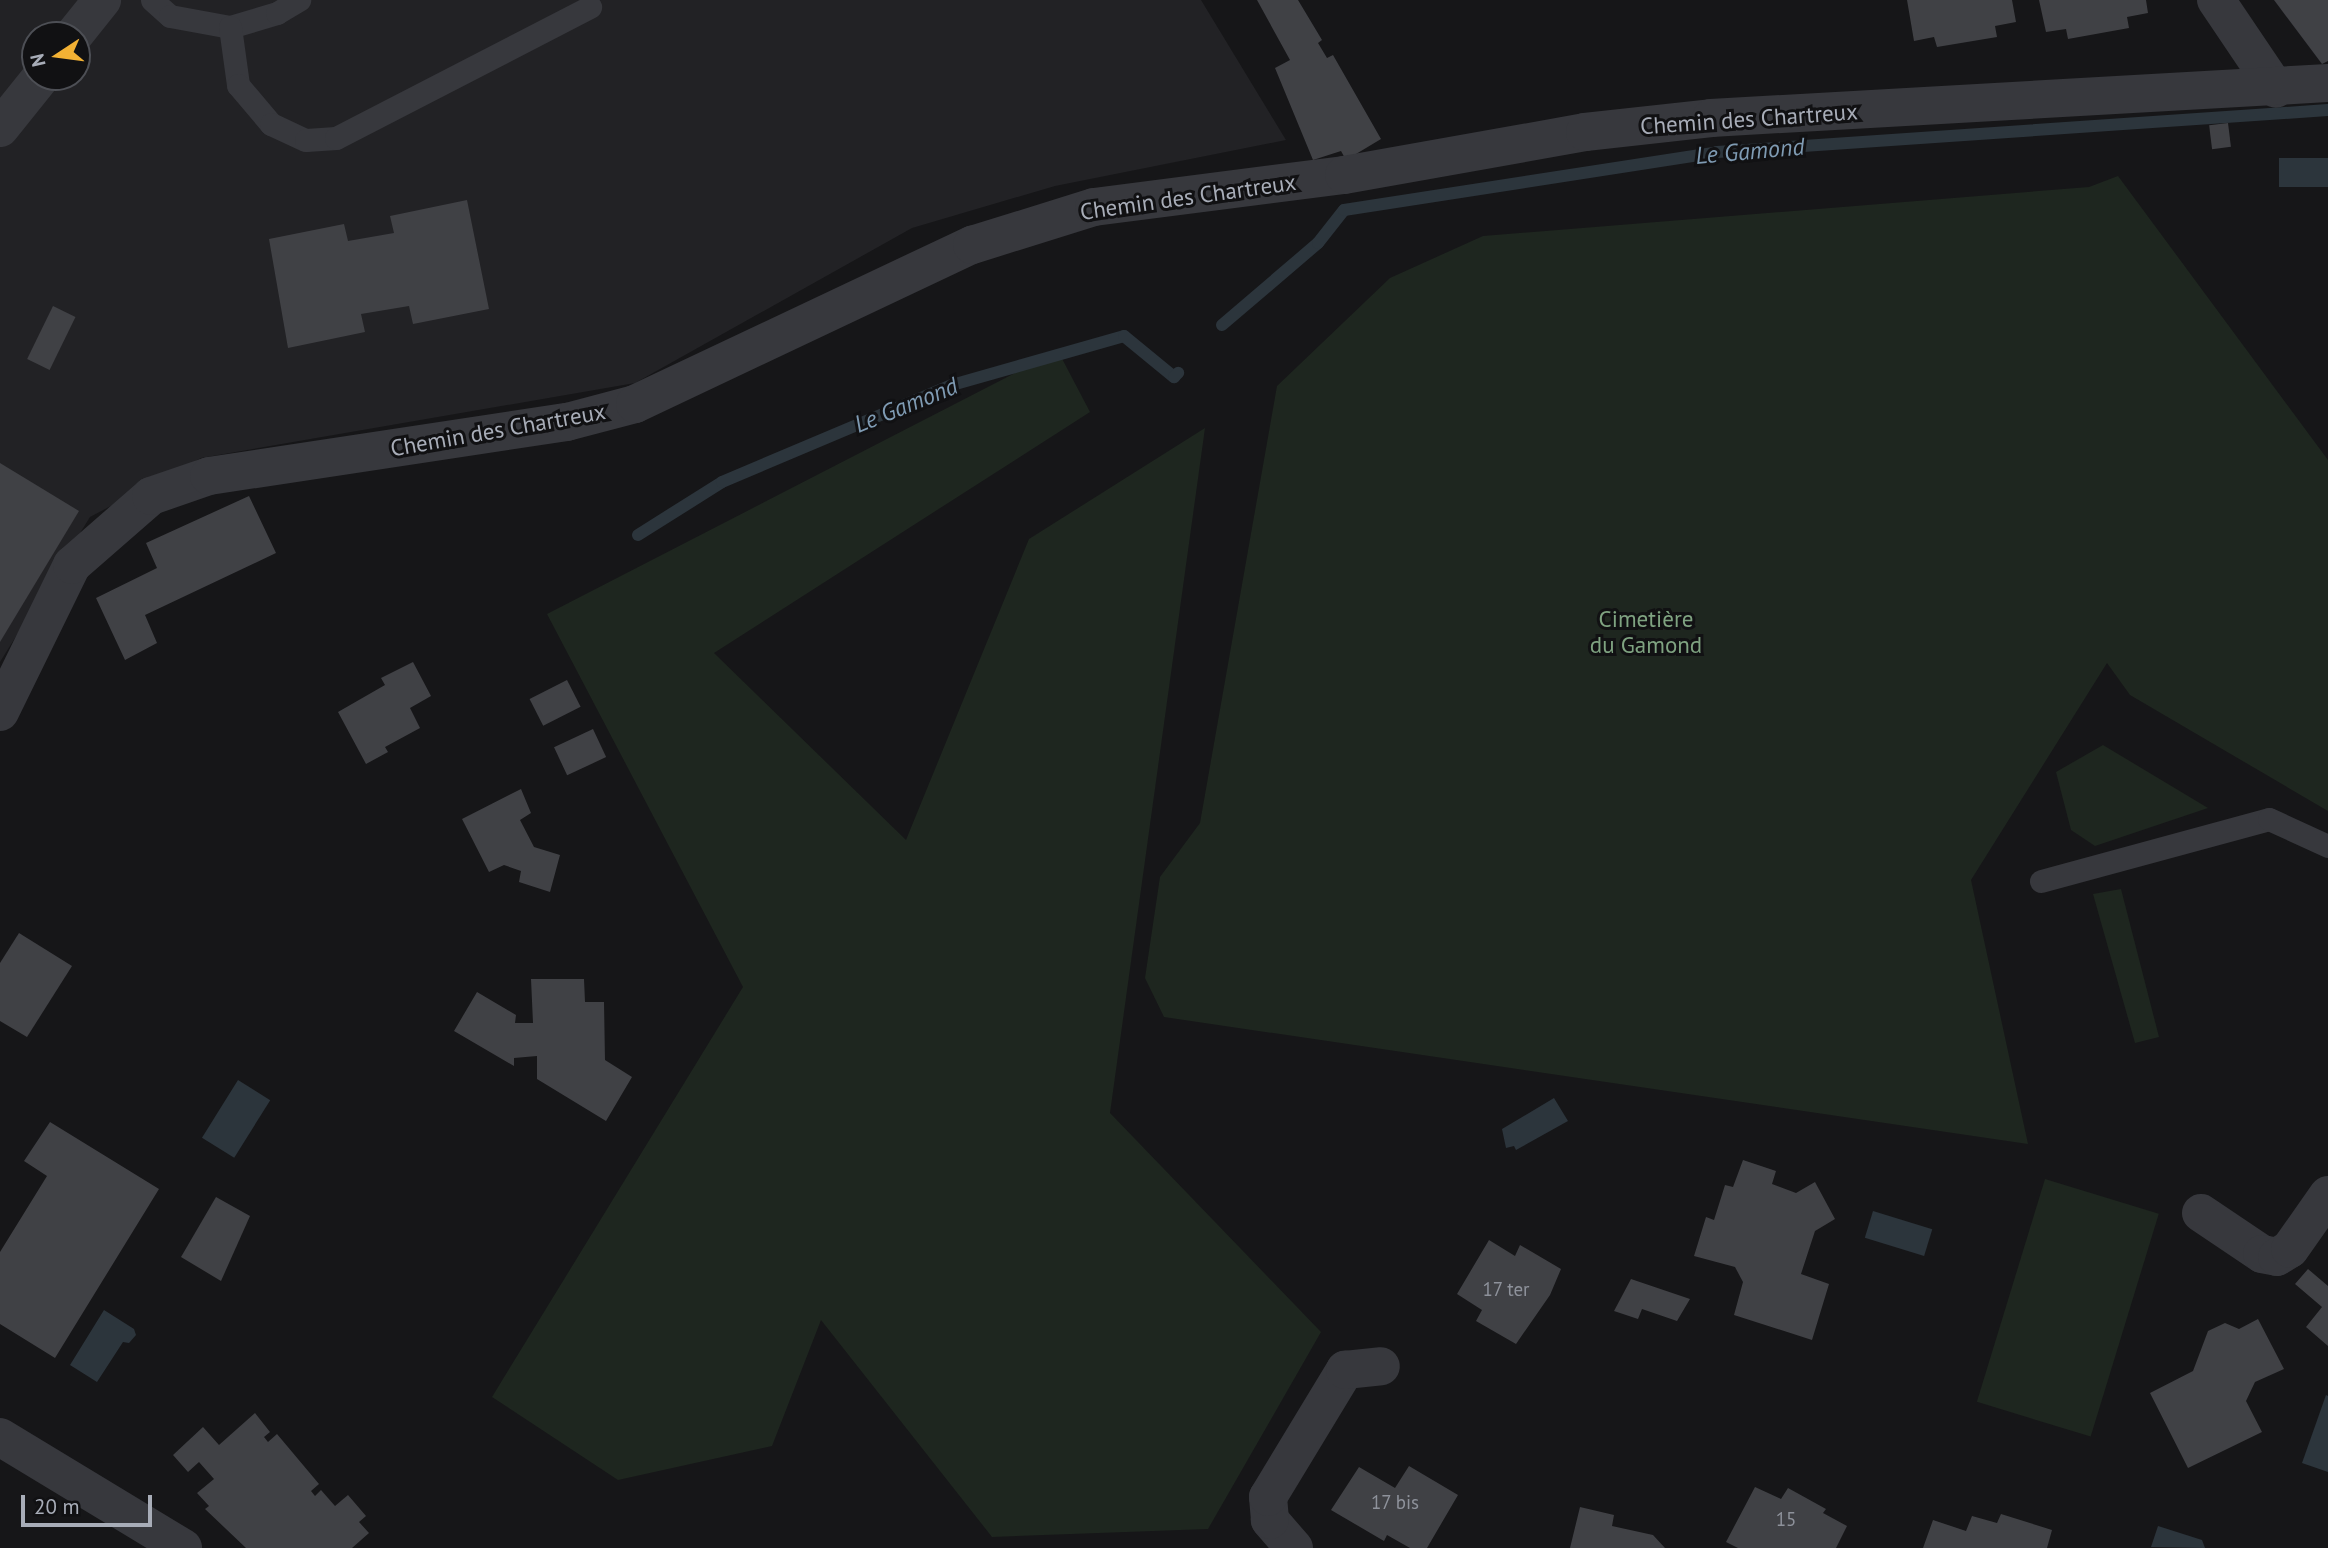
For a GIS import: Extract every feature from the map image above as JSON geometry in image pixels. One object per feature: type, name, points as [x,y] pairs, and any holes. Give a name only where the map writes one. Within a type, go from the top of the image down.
[{"type":"street","points":[[85,21],[102,0]]},
{"type":"street","points":[[2216,0],[2276,89]]},
{"type":"street","name":"Chemin des Chartreux","points":[[0,712],[72,565],[151,496],[209,477],[567,422],[635,404],[972,245],[1094,207],[1344,175],[1585,132],[1711,118],[2276,89],[2328,83]]},
{"type":"street","points":[[0,128],[30,91]]},
{"type":"street","points":[[2201,1213],[2262,1254],[2277,1257],[2290,1249],[2328,1195]]},
{"type":"street","points":[[1294,1548],[1270,1520],[1268,1497],[1345,1370],[1381,1366]]},
{"type":"street","points":[[0,1437],[183,1548]]},
{"type":"lane","points":[[152,0],[170,16],[230,27],[277,13],[299,0]]},
{"type":"lane","points":[[230,27],[238,85],[271,124],[306,140],[336,138],[590,7]]},
{"type":"lane","points":[[2041,881],[2269,819],[2328,846]]},
{"type":"shaded area","points":[[0,0],[1201,0],[1286,140],[1055,186],[912,228],[635,383],[201,458],[90,517],[0,662]]},
{"type":"shaded area","points":[[2279,158],[2328,158],[2328,187],[2279,187]]},
{"type":"shaded area","points":[[238,1080],[270,1100],[234,1158],[202,1138]]},
{"type":"shaded area","points":[[1554,1098],[1568,1121],[1516,1150],[1514,1146],[1506,1148],[1502,1129]]},
{"type":"shaded area","points":[[1873,1211],[1932,1229],[1924,1256],[1865,1238]]},
{"type":"shaded area","points":[[104,1310],[134,1329],[136,1335],[129,1343],[123,1342],[97,1382],[70,1365]]},
{"type":"shaded area","points":[[2326,1395],[2328,1396],[2328,1472],[2302,1463]]},
{"type":"shaded area","points":[[2158,1526],[2202,1540],[2205,1548],[2151,1547]]},
{"type":"green space","name":"Cimetière du Gamond","points":[[2118,176],[2328,460],[2328,811],[2130,695],[2107,663],[1971,880],[2028,1144],[1164,1017],[1145,978],[1160,877],[1200,823],[1277,386],[1390,278],[1483,236],[2089,187]]},
{"type":"green space","points":[[1058,351],[1090,412],[714,653],[906,840],[1029,539],[1205,428],[1110,1113],[1321,1332],[1208,1529],[992,1537],[821,1320],[772,1446],[618,1480],[492,1397],[743,987],[547,614]]},
{"type":"green space","points":[[2103,745],[2208,808],[2095,846],[2071,830],[2056,772]]},
{"type":"green space","points":[[2121,889],[2159,1037],[2135,1043],[2093,894]]},
{"type":"green space","points":[[2045,1179],[2159,1214],[2091,1437],[1977,1402]]},
{"type":"building","points":[[1257,0],[1298,0],[1322,40],[1318,43],[1327,58],[1333,55],[1381,139],[1346,160],[1341,151],[1313,160],[1275,68],[1290,60]]},
{"type":"building","points":[[1907,0],[2012,0],[2016,22],[1995,26],[1997,37],[1937,47],[1934,37],[1914,41]]},
{"type":"building","points":[[2039,0],[2146,0],[2148,13],[2127,17],[2129,28],[2068,39],[2066,29],[2046,32]]},
{"type":"building","points":[[2274,0],[2328,0],[2328,61],[2322,64]]},
{"type":"building","points":[[2228,123],[2231,147],[2212,149],[2209,125]]},
{"type":"building","points":[[467,200],[489,309],[413,324],[409,306],[361,314],[365,332],[288,348],[269,239],[344,224],[348,241],[394,233],[390,216]]},
{"type":"building","points":[[53,306],[75,317],[50,370],[27,359]]},
{"type":"building","points":[[0,463],[79,511],[0,642]]},
{"type":"building","points":[[249,496],[276,553],[145,615],[157,643],[125,660],[96,598],[157,568],[146,543]]},
{"type":"building","points":[[413,662],[431,696],[410,708],[420,728],[385,747],[388,752],[366,764],[338,712],[385,685],[381,678]]},
{"type":"building","points":[[567,680],[581,707],[543,726],[530,699]]},
{"type":"building","points":[[593,729],[606,757],[567,775],[554,747]]},
{"type":"building","points":[[521,789],[531,813],[520,820],[534,847],[560,855],[550,892],[519,882],[521,871],[504,865],[489,872],[462,819]]},
{"type":"building","points":[[19,933],[72,966],[27,1037],[0,1021],[0,963]]},
{"type":"building","points":[[531,979],[584,979],[585,1002],[604,1002],[605,1060],[632,1077],[606,1121],[537,1079],[537,1056],[514,1058],[514,1066],[454,1031],[477,992],[516,1015],[515,1023],[533,1023]]},
{"type":"building","points":[[50,1122],[159,1189],[55,1358],[0,1324],[0,1252],[47,1176],[24,1161]]},
{"type":"building","points":[[1743,1160],[1776,1171],[1772,1184],[1796,1193],[1815,1182],[1835,1219],[1815,1231],[1801,1274],[1829,1284],[1812,1340],[1734,1315],[1743,1282],[1735,1267],[1694,1256],[1706,1217],[1714,1220],[1725,1185],[1733,1187]]},
{"type":"building","points":[[216,1197],[250,1216],[221,1281],[181,1257]]},
{"type":"building","points":[[1489,1240],[1515,1256],[1520,1245],[1561,1269],[1550,1295],[1516,1344],[1476,1321],[1482,1310],[1457,1294]]},
{"type":"building","points":[[2308,1269],[2328,1286],[2328,1346],[2306,1327],[2322,1307],[2295,1284]]},
{"type":"building","points":[[1631,1279],[1690,1299],[1677,1321],[1642,1309],[1638,1319],[1614,1311]]},
{"type":"building","points":[[2258,1319],[2284,1369],[2255,1382],[2246,1401],[2262,1432],[2188,1468],[2150,1393],[2193,1371],[2208,1331],[2225,1323],[2239,1329]]},
{"type":"building","points":[[255,1413],[270,1432],[264,1437],[268,1442],[277,1434],[319,1484],[311,1491],[315,1496],[321,1490],[335,1506],[348,1495],[366,1516],[359,1522],[369,1533],[352,1548],[246,1548],[205,1509],[209,1506],[197,1493],[214,1479],[199,1462],[188,1472],[173,1455],[203,1427],[219,1445]]},
{"type":"building","points":[[1409,1466],[1458,1495],[1427,1548],[1410,1548],[1387,1535],[1384,1541],[1331,1510],[1359,1467],[1395,1488]]},
{"type":"building","points":[[1755,1487],[1781,1499],[1788,1488],[1826,1509],[1823,1513],[1847,1526],[1836,1548],[1738,1548],[1726,1542]]},
{"type":"building","points":[[1580,1507],[1614,1515],[1612,1526],[1653,1535],[1665,1548],[1570,1548]]},
{"type":"building","points":[[2001,1514],[2052,1530],[2047,1548],[1923,1548],[1933,1520],[1966,1531],[1972,1516],[1997,1523]]},
{"type":"waterway","name":"Le Gamond","points":[[1222,325],[1318,243],[1344,210],[1717,152],[2328,110]]},
{"type":"waterway","name":"Le Gamond","points":[[638,535],[722,482],[952,385],[1124,336],[1174,377],[1178,373]]}]
